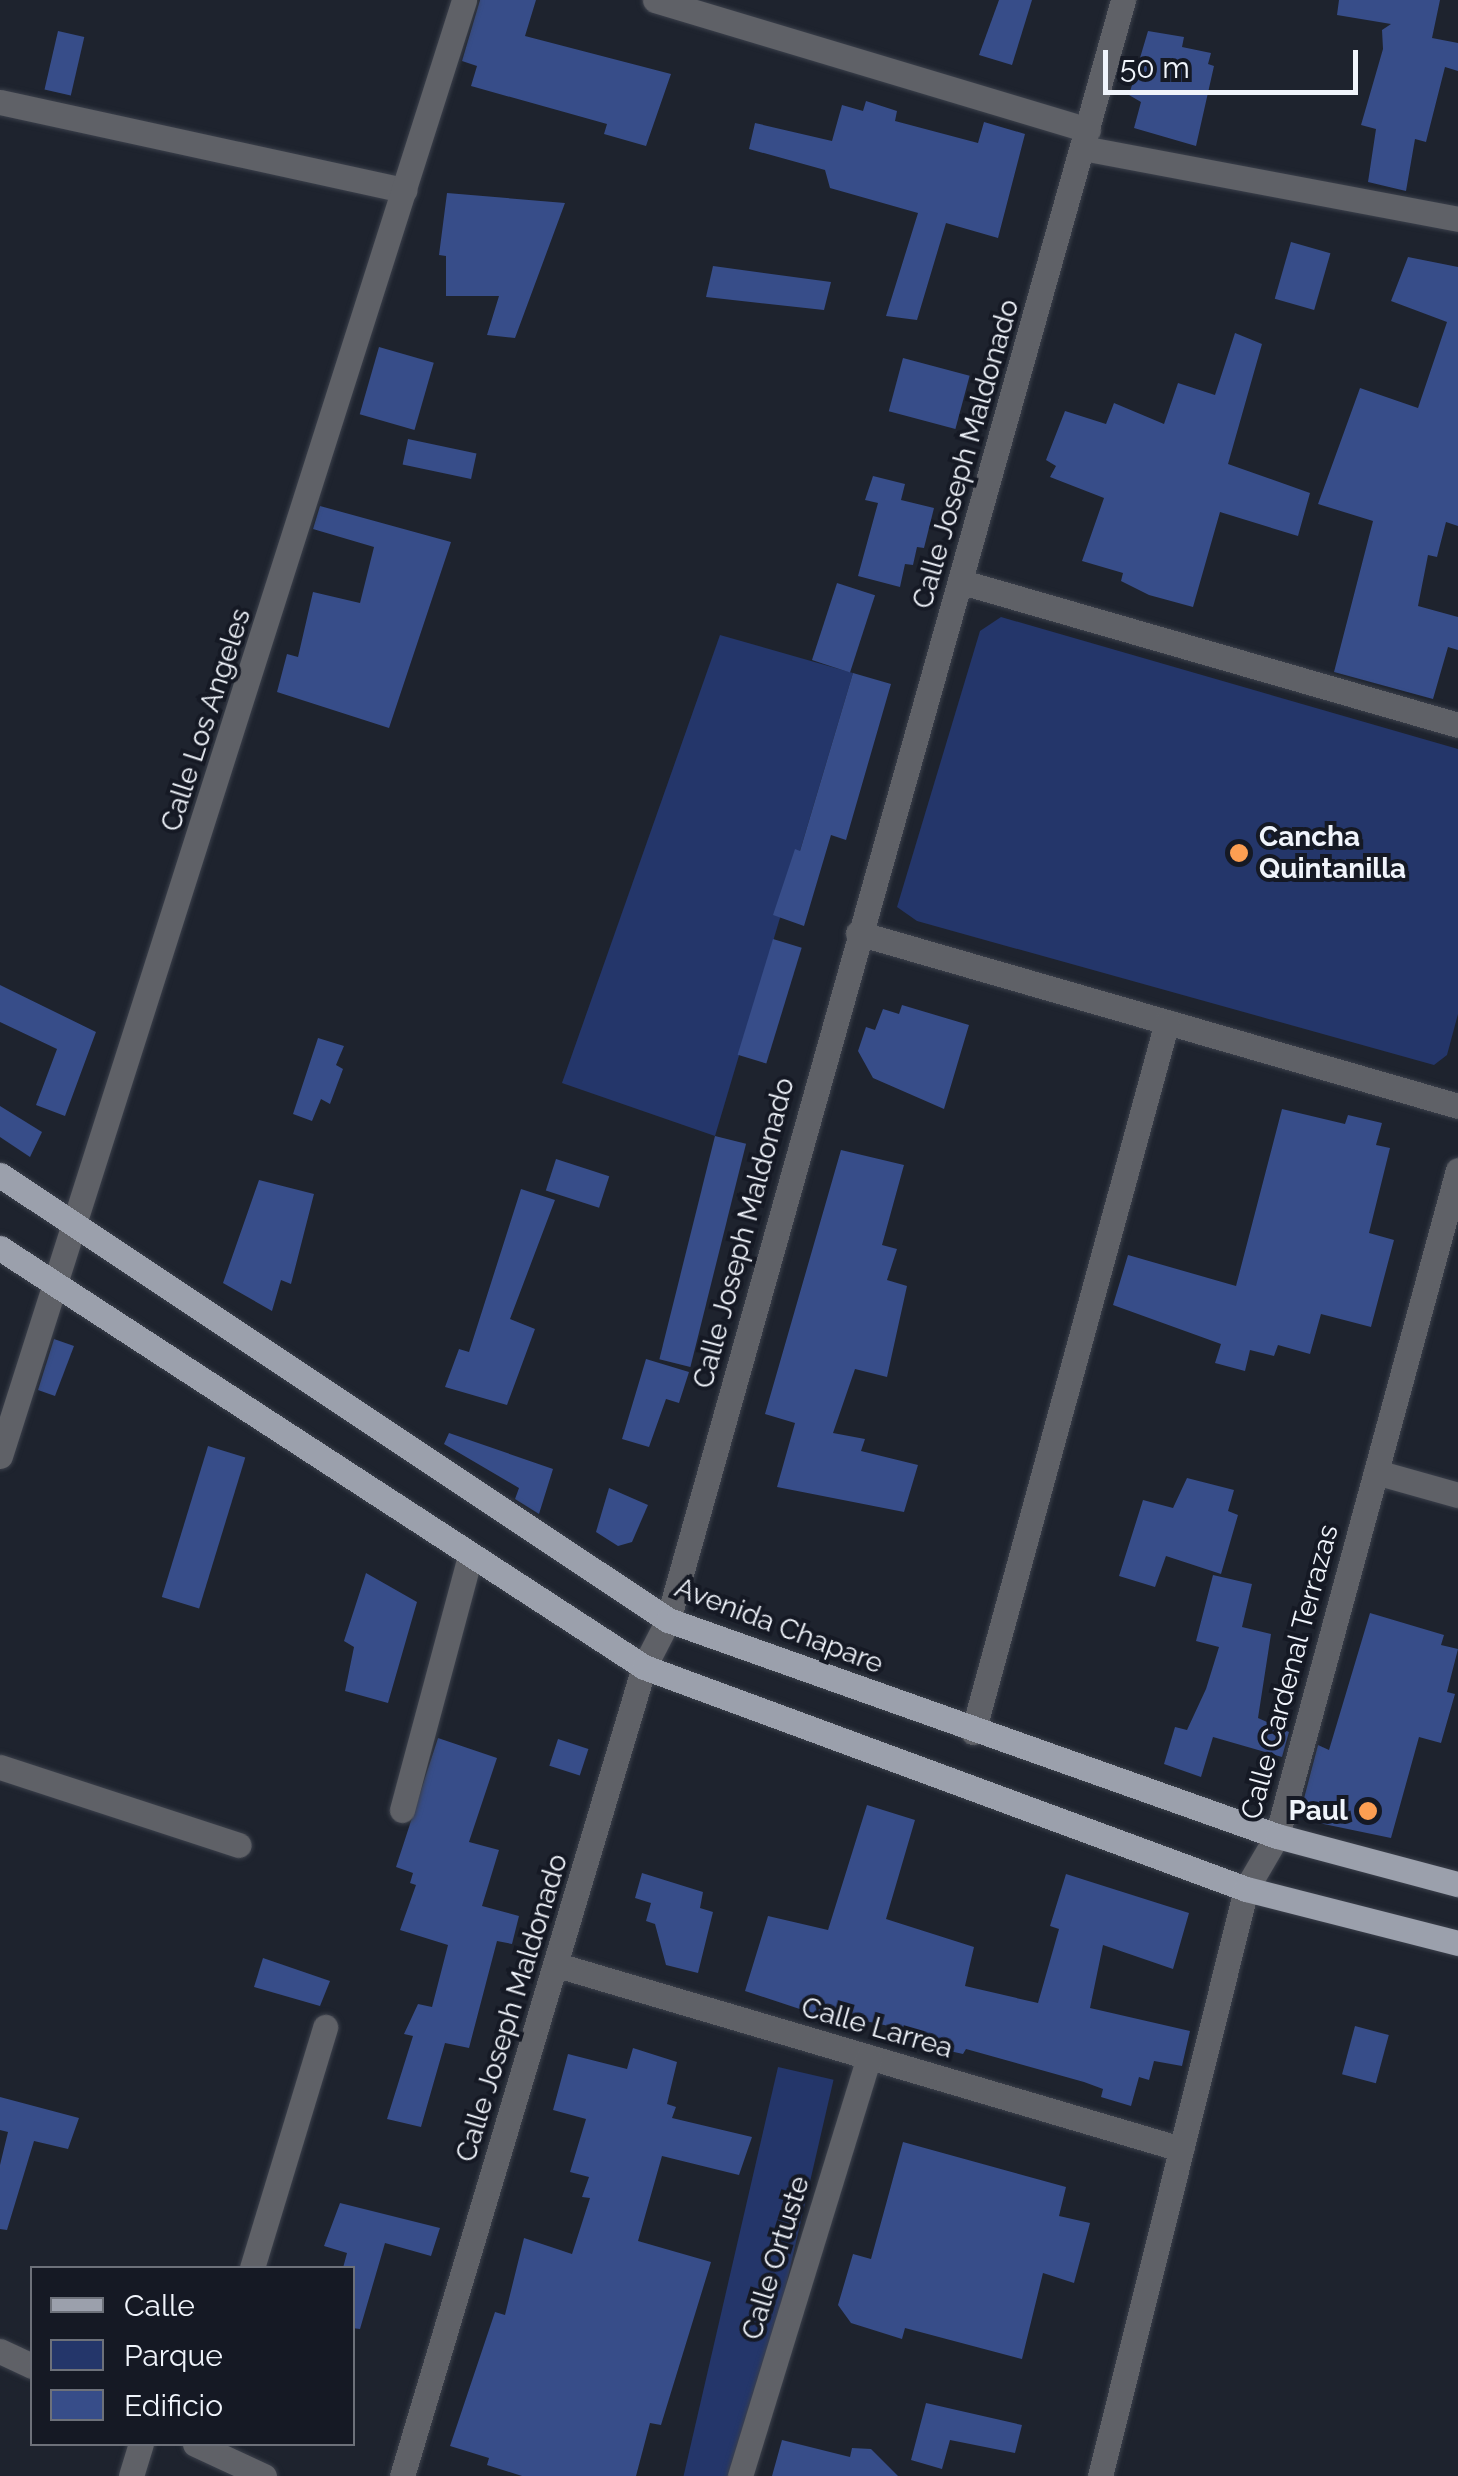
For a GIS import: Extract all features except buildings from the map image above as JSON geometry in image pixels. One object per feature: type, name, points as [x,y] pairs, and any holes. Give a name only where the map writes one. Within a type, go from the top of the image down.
[{"type":"main road","name":"Avenida Chapare","points":[[0,1175],[668,1620],[973,1732],[1276,1836],[1458,1884]]},
{"type":"main road","points":[[0,1248],[644,1667],[1246,1889],[1458,1942]]},
{"type":"street","name":"Calle Los Angeles","points":[[0,1456],[50,1284],[76,1228],[464,0]]},
{"type":"street","points":[[655,0],[1086,139],[1458,220]]},
{"type":"street","name":"Calle Joseph Maldonado","points":[[402,2476],[644,1667],[668,1620],[1123,0]]},
{"type":"street","points":[[0,102],[405,190]]},
{"type":"street","points":[[962,582],[1458,725]]},
{"type":"street","points":[[858,933],[1458,1106]]},
{"type":"street","points":[[973,1732],[1167,1022]]},
{"type":"street","name":"Calle Cardenal Terrazas","points":[[1100,2476],[1246,1889],[1276,1836],[1458,1170]]},
{"type":"street","points":[[1376,1472],[1458,1495]]},
{"type":"street","points":[[402,1810],[470,1557]]},
{"type":"street","points":[[0,1767],[239,1845]]},
{"type":"street","name":"Calle Larrea","points":[[557,1965],[1181,2149]]},
{"type":"street","points":[[253,2266],[325,2027]]},
{"type":"street","name":"Calle Ortuste","points":[[740,2476],[868,2057]]},
{"type":"street","points":[[0,2351],[30,2365]]},
{"type":"street","points":[[131,2476],[140,2446]]},
{"type":"street","points":[[202,2446],[264,2476]]},
{"type":"green space","points":[[1001,617],[1458,749],[1458,1014],[1447,1055],[1434,1065],[917,921],[897,907],[980,631]]},
{"type":"green space","points":[[720,635],[853,673],[715,1136],[562,1083]]},
{"type":"green space","points":[[778,2067],[834,2080],[742,2476],[684,2476]]},
{"type":"place","name":"Cancha Quintanilla","points":[[1239,853]]},
{"type":"place","name":"Paul","points":[[1368,1811]]}]
